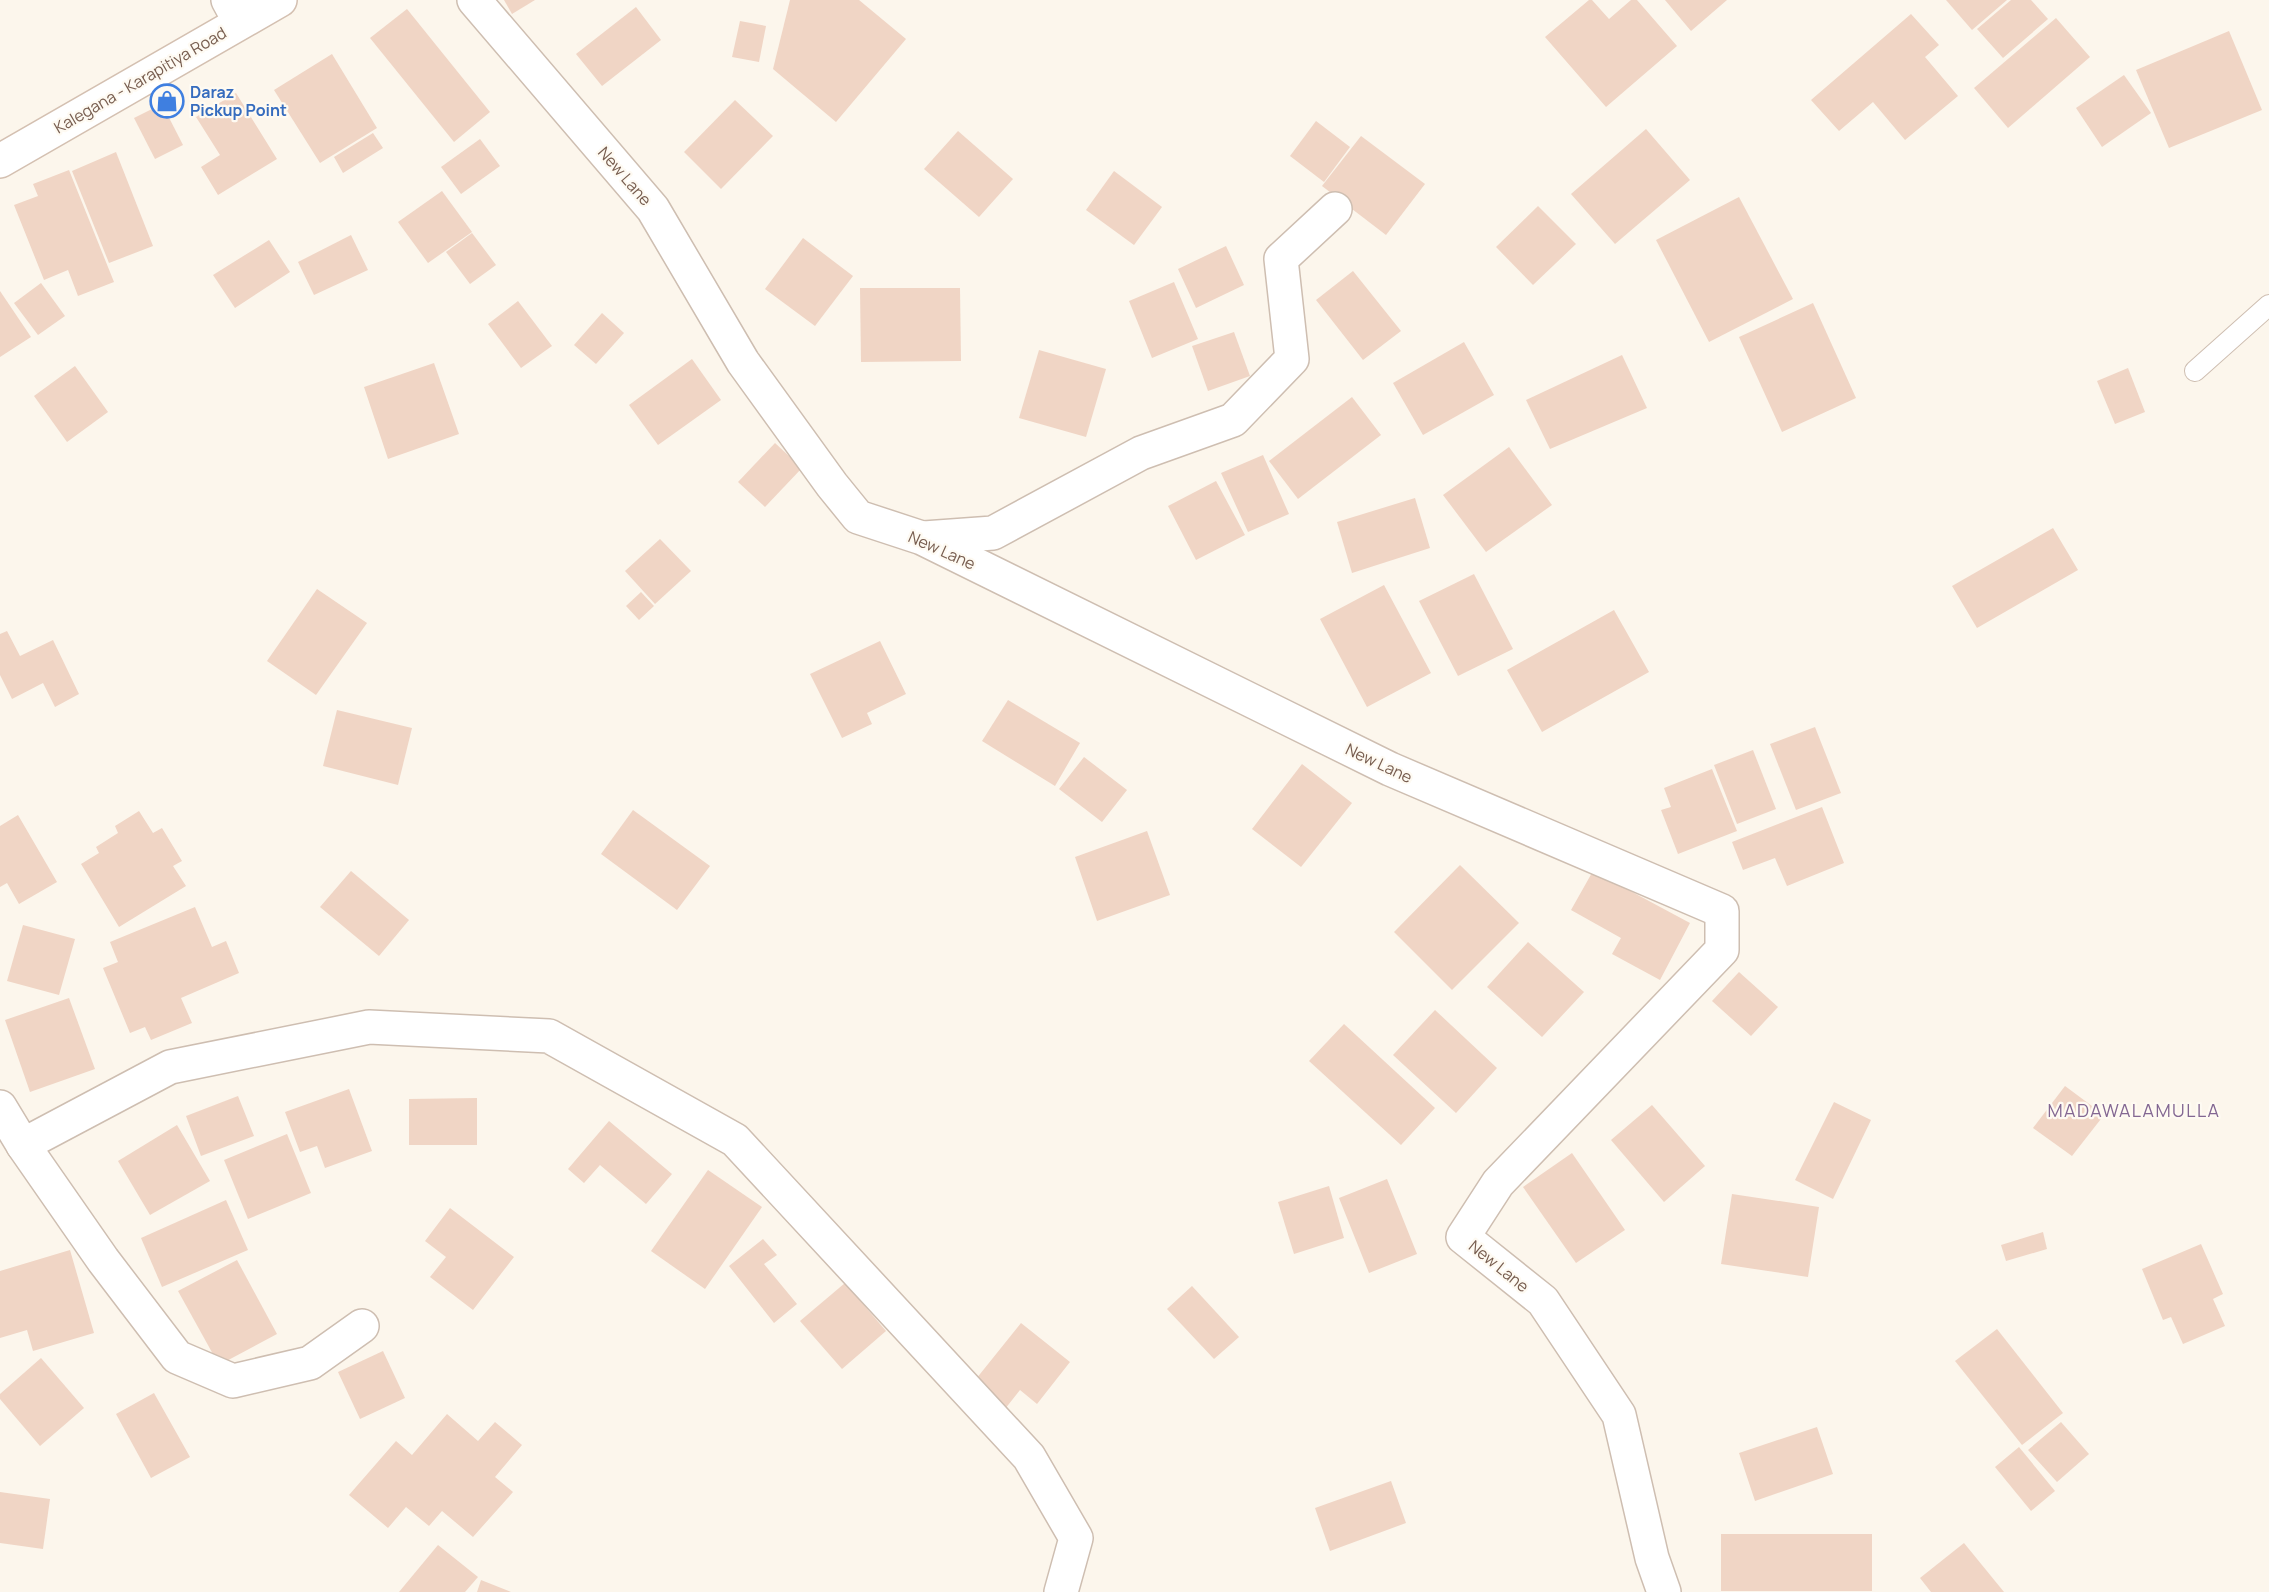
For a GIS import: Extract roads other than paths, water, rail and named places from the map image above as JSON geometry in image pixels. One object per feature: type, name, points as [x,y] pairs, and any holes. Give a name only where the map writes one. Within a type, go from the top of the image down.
[{"type":"street","name":"Kalegana - Karapitiya Road","points":[[0,161],[234,11],[280,0]]},
{"type":"street","name":"New Lane","points":[[474,0],[653,209],[743,362],[832,485],[858,517],[922,538],[1390,769],[1722,911],[1722,950],[1498,1183],[1463,1237],[1543,1300],[1620,1415],[1652,1558],[1664,1592]]},
{"type":"street","points":[[922,538],[993,533],[1140,453],[1233,420],[1292,359],[1281,259],[1335,209]]},
{"type":"street","points":[[23,1145],[170,1067],[369,1027],[549,1036],[735,1140],[1029,1456],[1076,1538],[1061,1592]]},
{"type":"street","points":[[0,1107],[23,1145],[103,1260],[177,1357],[233,1381],[310,1363],[363,1326]]},
{"type":"lane","points":[[2195,371],[2269,305]]},
{"type":"place","name":"Daraz Pickup Point","points":[[167,101]]},
{"type":"district","name":"MADAWALAMULLA","points":[[2134,1111]]}]
